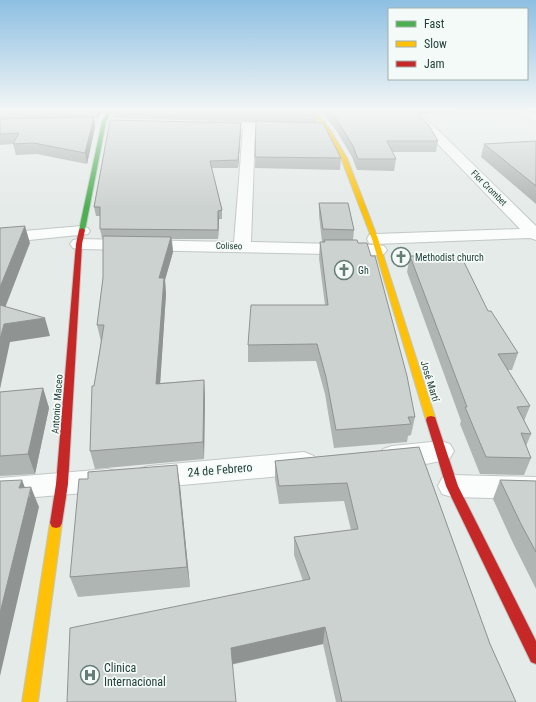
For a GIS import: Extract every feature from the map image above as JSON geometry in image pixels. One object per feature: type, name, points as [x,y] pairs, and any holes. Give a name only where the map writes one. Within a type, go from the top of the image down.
[{"type":"main road","name":"Antonio Maceo","points":[[30,702],[62,484],[81,237],[97,143]]},
{"type":"main road","name":"José Martí","points":[[335,143],[344,158],[376,245],[452,486],[536,657]]},
{"type":"street","points":[[242,247],[248,143]]},
{"type":"street","name":"Flor Crombet","points":[[444,143],[535,233]]},
{"type":"street","name":"Coliseo","points":[[0,238],[81,237],[242,247],[376,245],[535,233]]},
{"type":"street","points":[[370,458],[441,452]]},
{"type":"street","name":"24 de Febrero","points":[[0,489],[330,461]]},
{"type":"street","points":[[452,486],[536,488]]},
{"type":"building","points":[[14,143],[88,143],[85,153],[34,143],[13,144]]},
{"type":"building","points":[[106,143],[239,143],[238,160],[210,161],[222,210],[218,211],[218,230],[100,229],[100,207],[94,207]]},
{"type":"building","points":[[255,143],[333,143],[341,158],[255,157]]},
{"type":"building","points":[[351,143],[388,143],[396,159],[358,159]]},
{"type":"building","points":[[536,143],[536,186],[484,144]]},
{"type":"building","points":[[319,203],[348,203],[354,230],[323,229]]},
{"type":"building","points":[[25,226],[0,287],[0,228]]},
{"type":"building","points":[[103,236],[171,237],[159,278],[164,278],[156,384],[204,380],[203,442],[90,451],[92,386],[94,386],[104,325],[97,325],[103,278]]},
{"type":"building","points":[[324,240],[357,240],[358,243],[367,243],[371,256],[375,256],[407,376],[415,417],[408,417],[411,424],[336,430],[326,377],[317,344],[248,345],[251,305],[328,305],[320,242],[325,242]]},
{"type":"building","points":[[410,256],[461,256],[488,311],[491,311],[518,353],[498,354],[530,406],[517,407],[531,434],[521,433],[531,458],[486,457],[465,407],[467,407]]},
{"type":"building","points":[[0,305],[45,318],[4,324],[0,339]]},
{"type":"building","points":[[43,388],[28,454],[0,456],[0,392]]},
{"type":"building","points":[[419,447],[490,644],[516,702],[342,702],[325,627],[231,648],[236,702],[67,702],[70,628],[310,579],[294,537],[358,529],[347,483],[279,486],[275,461]]},
{"type":"building","points":[[177,465],[187,567],[70,577],[79,479],[88,479],[88,472]]},
{"type":"building","points":[[22,480],[19,488],[31,487],[0,613],[0,481]]},
{"type":"building","points":[[500,480],[536,481],[536,552],[521,524]]},
{"type":"traffic: fast","points":[[82,230],[100,143]]},
{"type":"traffic: slow","points":[[335,143],[344,158],[375,239],[431,420]]},
{"type":"traffic: slow","points":[[30,702],[56,523]]},
{"type":"traffic: jam","points":[[56,523],[62,484],[79,244],[82,230]]},
{"type":"traffic: jam","points":[[431,420],[452,486],[536,657]]},
{"type":"place","name":"Methodist church","points":[[401,257]]},
{"type":"place","name":"Gh","points":[[344,270]]},
{"type":"place","name":"Clinica Internacional","points":[[90,675]]}]
